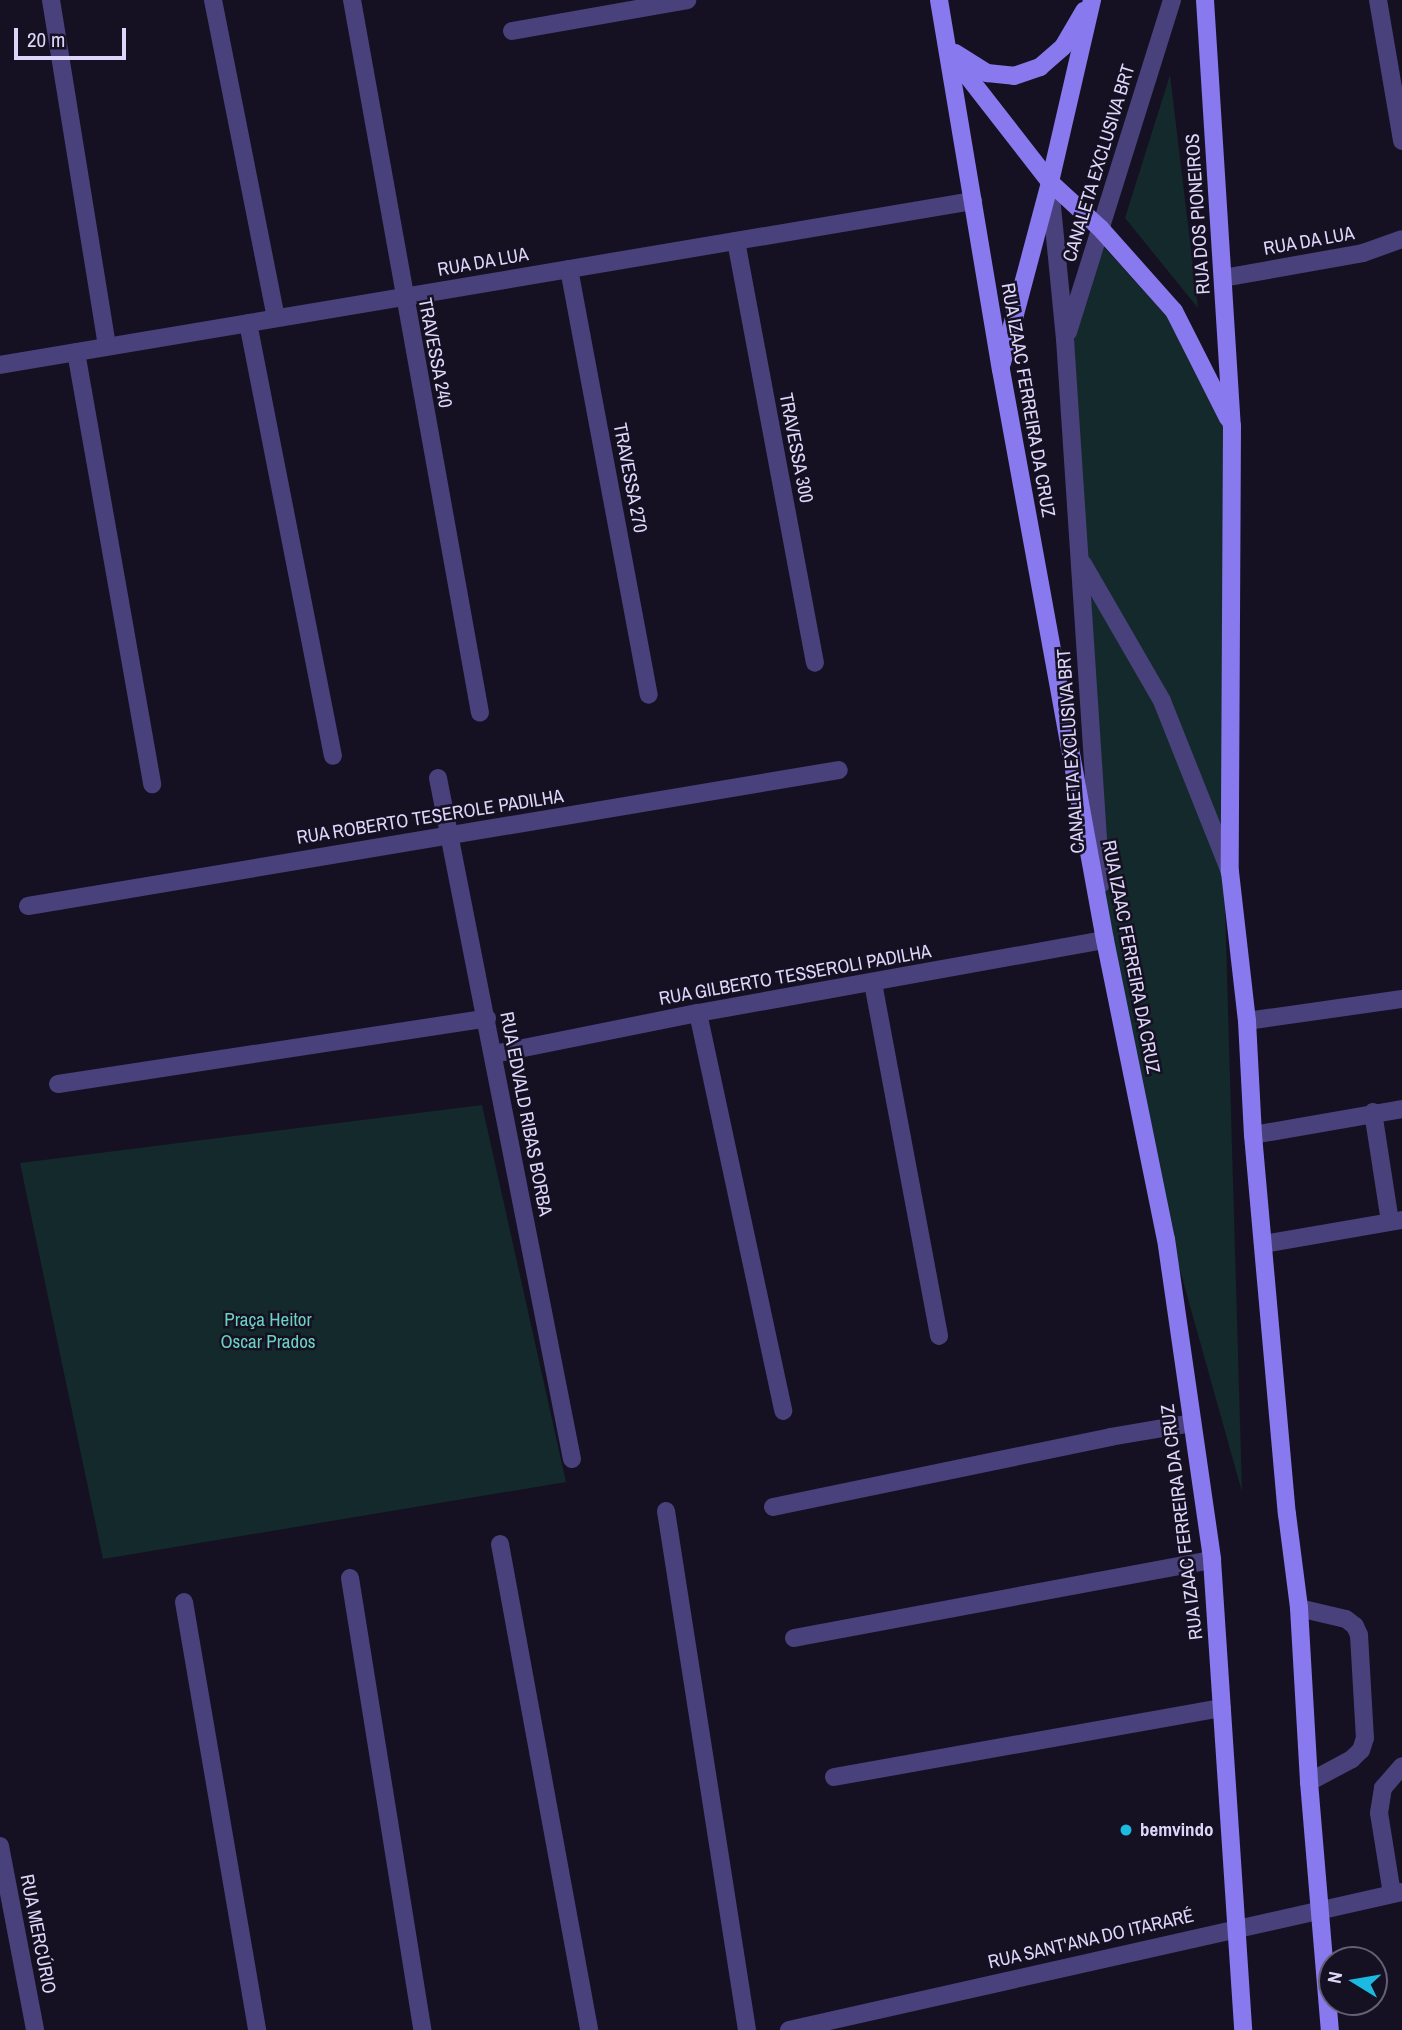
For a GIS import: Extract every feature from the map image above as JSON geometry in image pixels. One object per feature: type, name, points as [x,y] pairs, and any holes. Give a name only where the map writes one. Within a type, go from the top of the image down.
[{"type":"main road","name":"RUA IZAAC FERREIRA DA CRUZ","points":[[939,0],[1000,370],[1105,940],[1166,1239],[1212,1560],[1237,1927]]},
{"type":"main road","points":[[946,48],[987,73],[1014,76],[1040,67],[1063,47],[1092,0]]},
{"type":"main road","points":[[1000,370],[1050,182],[1092,0]]},
{"type":"main road","name":"RUA DOS PIONEIROS","points":[[1205,0],[1232,426]]},
{"type":"main road","points":[[946,48],[1050,182],[1100,228],[1174,311],[1232,426],[1230,872],[1247,1021],[1253,1135],[1287,1514],[1299,1608],[1309,1782],[1330,2030]]},
{"type":"main road","points":[[1237,1927],[1243,2030]]},
{"type":"street","points":[[51,0],[107,346]]},
{"type":"street","points":[[214,0],[276,318]]},
{"type":"street","name":"TRAVESSA 240","points":[[352,0],[403,297],[480,713]]},
{"type":"street","points":[[512,31],[687,0]]},
{"type":"street","name":"CANALETA EXCLUSIVA BRT","points":[[1065,339],[1172,0]]},
{"type":"street","points":[[1378,0],[1402,141]]},
{"type":"street","name":"CANALETA EXCLUSIVA BRT","points":[[1050,182],[1065,339],[1105,940]]},
{"type":"street","name":"RUA DA LUA","points":[[0,365],[973,201]]},
{"type":"street","name":"RUA DA LUA","points":[[1223,278],[1363,253],[1402,239]]},
{"type":"street","name":"TRAVESSA 300","points":[[736,241],[815,663]]},
{"type":"street","name":"TRAVESSA 270","points":[[569,269],[649,695]]},
{"type":"street","points":[[248,323],[334,757]]},
{"type":"street","points":[[76,352],[152,784]]},
{"type":"street","name":"CANALETA EXCLUSIVA BRT","points":[[1080,559],[1162,701],[1230,872]]},
{"type":"street","name":"RUA ROBERTO TESEROLE PADILHA","points":[[28,906],[839,770]]},
{"type":"street","name":"RUA EDVALD RIBAS BORBA","points":[[438,778],[572,1459]]},
{"type":"street","name":"RUA GILBERTO TESSEROLI PADILHA","points":[[494,1054],[698,1013],[873,984],[1105,940]]},
{"type":"street","points":[[873,984],[939,1336]]},
{"type":"street","points":[[1247,1021],[1402,999]]},
{"type":"street","points":[[698,1013],[783,1411]]},
{"type":"street","points":[[58,1084],[487,1018]]},
{"type":"street","points":[[1253,1135],[1402,1108]]},
{"type":"street","points":[[1263,1244],[1396,1221],[1373,1112]]},
{"type":"street","points":[[773,1507],[1110,1437],[1192,1423]]},
{"type":"street","points":[[666,1511],[747,2030]]},
{"type":"street","points":[[500,1544],[589,2030]]},
{"type":"street","points":[[794,1638],[1212,1560]]},
{"type":"street","points":[[350,1578],[422,2030]]},
{"type":"street","points":[[184,1602],[257,2030]]},
{"type":"street","points":[[1299,1608],[1346,1619],[1355,1626],[1359,1635],[1365,1738],[1361,1750],[1352,1759],[1309,1782]]},
{"type":"street","points":[[834,1777],[1222,1708]]},
{"type":"street","points":[[1397,1893],[1379,1813],[1383,1788],[1402,1766]]},
{"type":"street","name":"RUA MERCÚRIO","points":[[0,1846],[35,2030]]},
{"type":"street","name":"RUA SANT'ANA DO ITARARÉ","points":[[789,2030],[1320,1908],[1397,1893]]},
{"type":"green space","points":[[1170,75],[1198,308],[1125,218]]},
{"type":"green space","points":[[1104,247],[1173,323],[1226,430],[1224,845],[1085,554],[1071,350]]},
{"type":"green space","points":[[1085,580],[1161,713],[1224,872],[1242,1492],[1164,1213],[1107,934]]},
{"type":"green space","name":"Praça Heitor Oscar Prados","points":[[482,1105],[566,1482],[103,1559],[20,1163]]},
{"type":"place","name":"bemvindo","points":[[1126,1830]]}]
